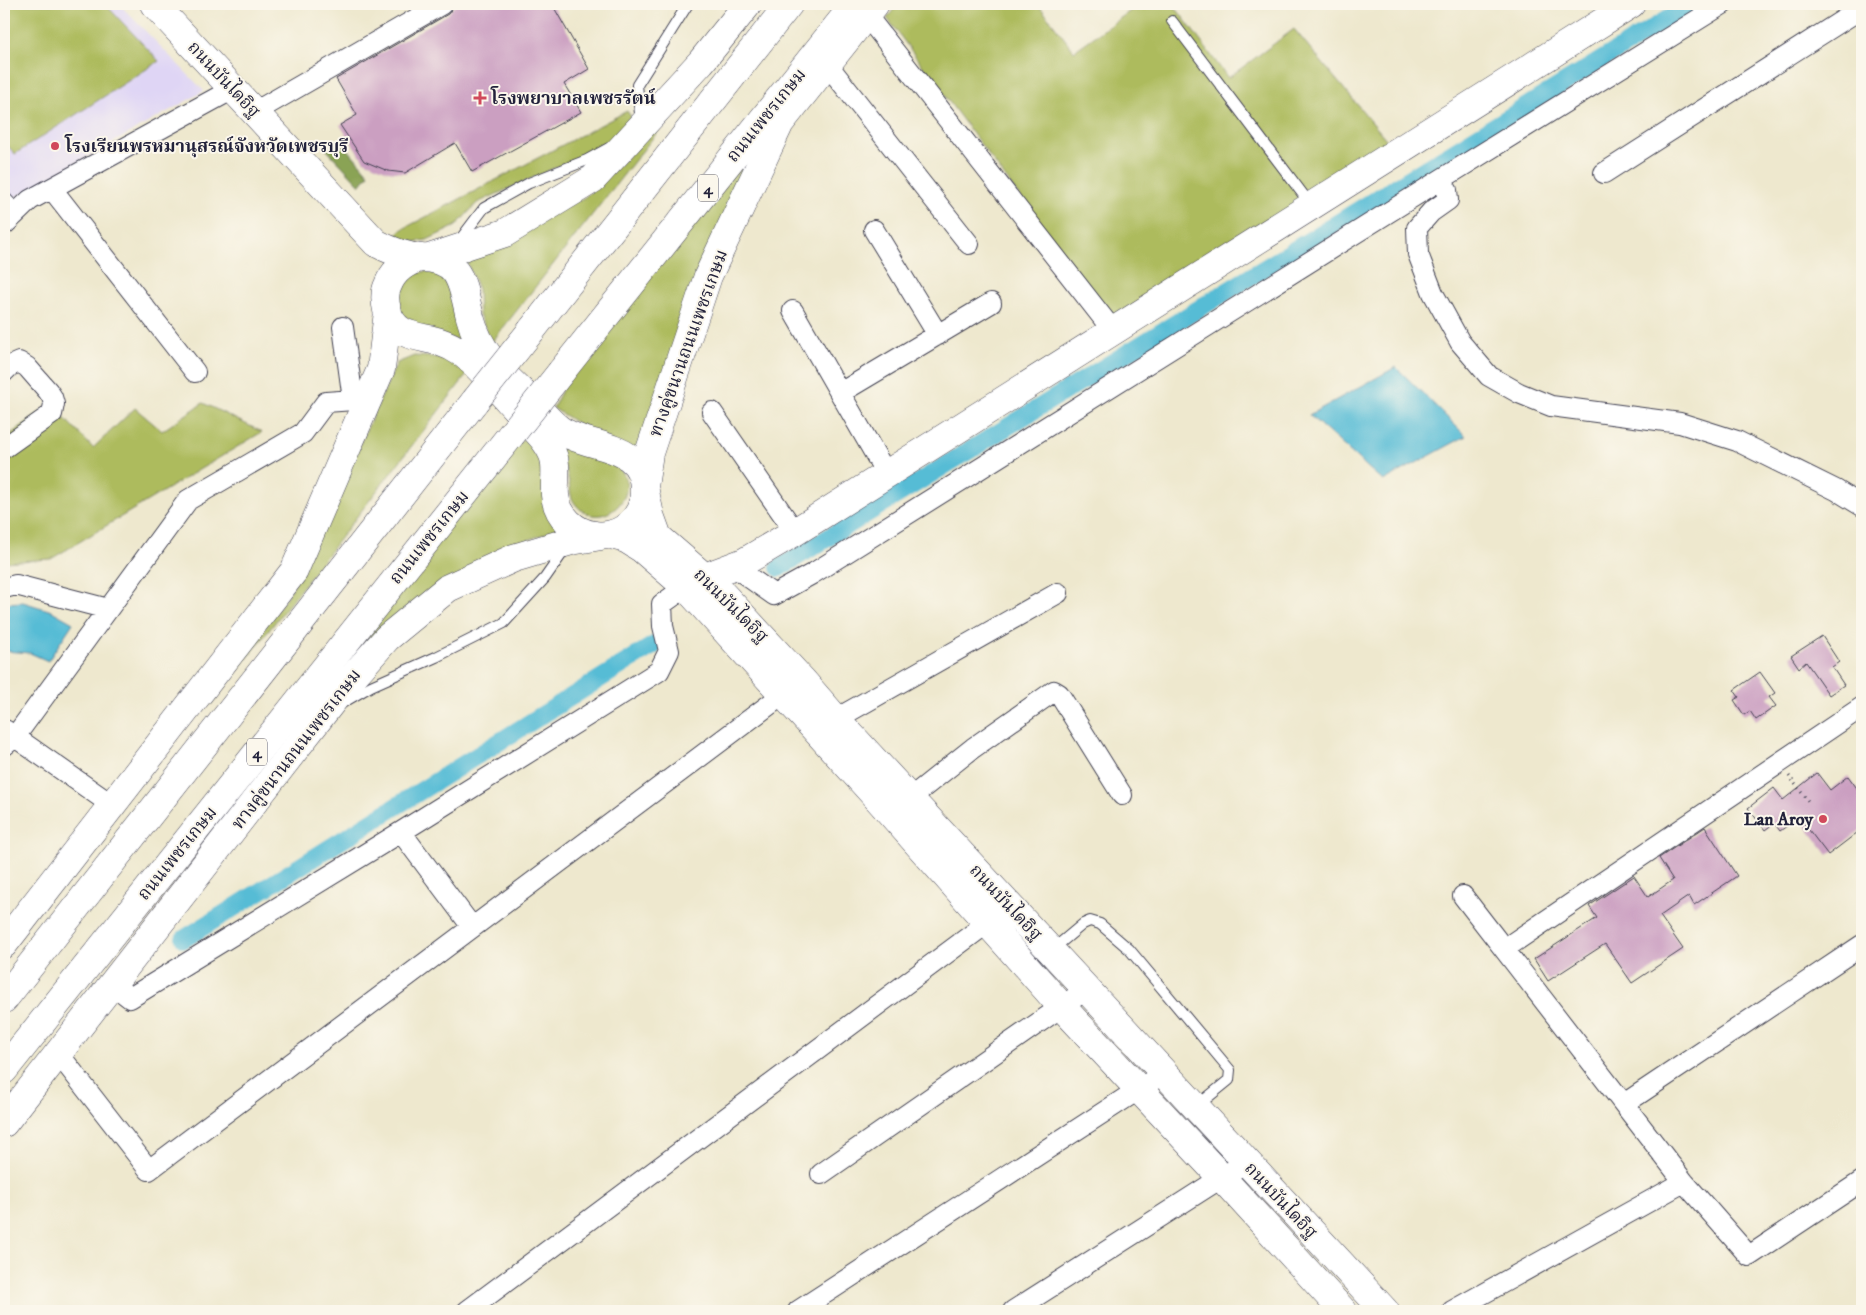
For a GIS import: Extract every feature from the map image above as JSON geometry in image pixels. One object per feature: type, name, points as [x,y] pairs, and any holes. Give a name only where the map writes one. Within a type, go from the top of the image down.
[{"type":"main road","name":"ถนนบันไดอิฐ","points":[[154,4],[376,243],[407,257],[434,256],[457,273],[462,282],[471,318],[480,342],[493,362],[559,429],[599,446],[610,447],[628,456],[638,468],[650,515],[658,536],[696,582]]},
{"type":"main road","points":[[4,944],[294,571],[360,400],[381,369],[387,300],[392,276],[400,267],[410,261],[434,256],[505,233],[593,179],[701,62],[748,4]]},
{"type":"main road","points":[[4,999],[789,4]]},
{"type":"main road","points":[[696,582],[744,562],[795,532],[1632,4]]},
{"type":"main road","name":"ทางคู่ขนานถนนเพชรเกษม","points":[[4,1123],[320,716],[387,638],[448,588],[514,558],[571,541],[606,535],[622,530],[632,523],[640,511],[644,500],[649,453],[708,276],[780,123],[827,64],[865,7]]},
{"type":"main road","name":"ถนนเพชรเกษม","points":[[4,1070],[561,372],[865,7]]},
{"type":"main road","name":"ถนนบันไดอิฐ","points":[[376,243],[387,276],[387,300],[391,319],[401,331],[412,336],[440,342],[461,353],[543,438],[554,458],[555,495],[557,506],[565,519],[576,529],[588,534],[626,539],[696,582],[716,586],[793,687],[988,922],[1062,1007],[1343,1311]]},
{"type":"main road","name":"ถนนบันไดอิฐ","points":[[793,687],[836,719],[1385,1311]]},
{"type":"street","points":[[252,110],[265,106],[442,4]]},
{"type":"street","points":[[733,566],[774,595],[812,574],[1723,4]]},
{"type":"street","points":[[865,7],[1114,332]]},
{"type":"street","points":[[1604,173],[1858,7]]},
{"type":"street","points":[[827,64],[969,244]]},
{"type":"street","points":[[4,225],[30,200],[233,89]]},
{"type":"street","points":[[1440,180],[1447,190],[1448,200],[1431,212],[1417,228],[1418,254],[1433,293],[1460,342],[1490,376],[1519,393],[1551,406],[1680,423],[1737,440],[1836,490],[1862,506]]},
{"type":"street","points":[[52,189],[195,372]]},
{"type":"street","points":[[874,230],[938,335]]},
{"type":"street","points":[[840,393],[992,303]]},
{"type":"street","points":[[793,311],[887,475]]},
{"type":"street","points":[[112,805],[7,738],[108,608],[188,500],[303,433],[326,402],[360,400],[343,327]]},
{"type":"street","points":[[4,372],[10,366],[19,362],[48,391],[54,404],[52,414],[4,448]]},
{"type":"street","points":[[712,412],[795,532]]},
{"type":"street","points":[[112,984],[130,998],[659,671],[669,650],[663,626],[662,604],[696,582]]},
{"type":"street","points":[[4,588],[16,585],[108,608]]},
{"type":"street","points":[[836,719],[1058,593]]},
{"type":"street","points":[[58,1053],[149,1170],[793,687]]},
{"type":"street","points":[[909,798],[973,748],[1054,691],[1059,694],[1122,795]]},
{"type":"street","points":[[1504,949],[1862,707]]},
{"type":"street","points":[[401,832],[472,927]]},
{"type":"street","points":[[1463,896],[1684,1182],[1749,1256],[1862,1181]]},
{"type":"street","points":[[467,1311],[1010,906]]},
{"type":"street","points":[[1624,1104],[1862,945]]},
{"type":"street","points":[[821,1174],[1087,989]]},
{"type":"street","points":[[798,1311],[1164,1073]]},
{"type":"street","points":[[1013,1311],[1246,1162]]},
{"type":"street","points":[[1452,1311],[1684,1182]]},
{"type":"lane","points":[[638,130],[637,84],[688,4]]},
{"type":"lane","points":[[1172,20],[1312,206]]},
{"type":"lane","points":[[4,196],[18,210]]},
{"type":"lane","points":[[320,716],[371,686],[436,657],[504,623],[544,578],[571,541]]},
{"type":"lane","points":[[1052,951],[1083,924],[1090,921],[1100,924],[1129,949],[1230,1070],[1229,1080],[1196,1108]]},
{"type":"path","points":[[1780,763],[1808,801]]},
{"type":"shaded area","name":"โรงเรียนพรหมานุสรณ์จังหวัดเพชรบุรี","points":[[4,4],[119,4],[204,91],[9,201],[4,206]]},
{"type":"green space","points":[[4,4],[105,4],[159,61],[15,154],[4,142]]},
{"type":"green space","points":[[898,4],[1038,4],[1074,51],[1140,4],[1173,4],[1228,78],[1294,29],[1391,145],[1111,320],[887,18]]},
{"type":"green space","points":[[788,97],[639,454],[594,434],[553,408],[566,382]]},
{"type":"green space","points":[[627,111],[632,118],[625,133],[603,146],[477,203],[456,226],[427,240],[413,242],[395,238],[401,230]]},
{"type":"green space","points":[[670,116],[492,342],[479,315],[478,289],[465,258],[585,197]]},
{"type":"green space","points":[[341,141],[369,174],[360,185],[325,148]]},
{"type":"green space","points":[[427,271],[442,276],[450,282],[470,344],[415,327],[399,310],[399,293],[403,284],[414,275]]},
{"type":"green space","points":[[414,356],[449,358],[469,372],[211,705],[291,590],[312,549],[397,363]]},
{"type":"green space","points":[[203,403],[262,432],[51,559],[4,562],[4,439],[51,404],[93,448],[135,408],[162,431]]},
{"type":"green space","points":[[546,428],[597,453],[620,469],[626,479],[626,490],[623,500],[616,508],[607,513],[597,515],[587,513],[577,506],[571,495],[565,468]]},
{"type":"green space","points":[[529,437],[544,458],[557,529],[492,554],[319,706],[436,541],[514,445]]},
{"type":"water","points":[[1396,367],[1466,436],[1383,481],[1309,415]]},
{"type":"water","points":[[23,602],[52,611],[73,623],[48,661],[30,653],[4,651],[4,603]]},
{"type":"building","name":"โรงพยาบาลเพชรรัตน์","points":[[459,4],[552,4],[589,69],[564,84],[581,112],[472,172],[455,143],[405,173],[388,171],[364,161],[340,125],[357,115],[336,79],[448,14],[453,7]]},
{"type":"building","points":[[1822,636],[1839,662],[1832,667],[1844,685],[1829,695],[1806,662],[1799,668],[1791,656]]},
{"type":"building","points":[[1760,672],[1775,693],[1769,697],[1776,706],[1756,720],[1750,711],[1744,715],[1734,700],[1739,697],[1734,690]]},
{"type":"building","points":[[1817,773],[1830,790],[1848,776],[1862,795],[1862,829],[1828,855],[1799,817],[1780,831],[1774,823],[1765,830],[1748,808],[1774,788],[1783,800]]},
{"type":"building","points":[[1705,827],[1737,876],[1694,905],[1689,896],[1660,916],[1683,949],[1632,983],[1605,944],[1548,981],[1534,959],[1597,918],[1589,906],[1634,876],[1648,897],[1673,880],[1659,858]]},
{"type":"waterway","points":[[779,568],[1692,4]]},
{"type":"waterway","points":[[184,939],[654,645]]},
{"type":"place","name":"โรงพยาบาลเพชรรัตน์","points":[[480,98]]},
{"type":"place","name":"โรงเรียนพรหมานุสรณ์จังหวัดเพชรบุรี","points":[[55,146]]},
{"type":"place","name":"Lan Aroy","points":[[1823,819]]}]
